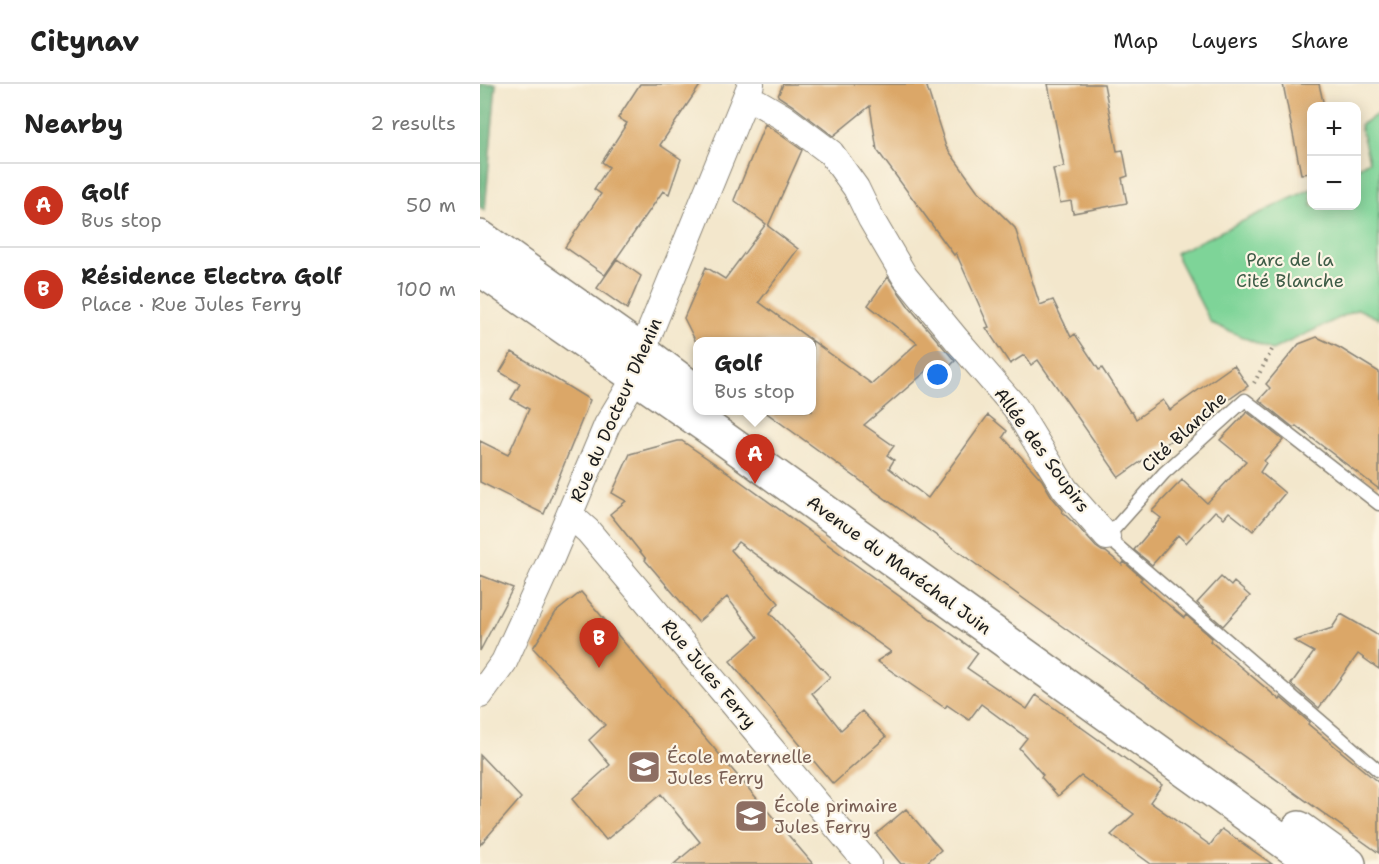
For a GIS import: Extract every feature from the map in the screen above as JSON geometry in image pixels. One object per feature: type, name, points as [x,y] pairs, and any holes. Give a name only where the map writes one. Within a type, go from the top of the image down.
[{"type":"main road","name":"Avenue du Maréchal Juin","points":[[480,237],[639,364],[693,413]]},
{"type":"main road","name":"Avenue du Maréchal Juin","points":[[480,269],[639,364],[693,391]]},
{"type":"main road","name":"Avenue du Maréchal Juin","points":[[695,415],[712,430],[1315,864]]},
{"type":"main road","name":"Avenue du Maréchal Juin","points":[[728,415],[1349,864]]},
{"type":"street","name":"Rue du Docteur Dhenin","points":[[480,695],[504,662],[607,425],[631,385],[651,329],[749,90]]},
{"type":"street","name":"Allée des Soupirs","points":[[749,90],[831,153],[856,188],[906,277],[1015,407],[1065,489],[1107,537]]},
{"type":"street","name":"Rue Jules Ferry","points":[[570,514],[588,531],[868,864]]},
{"type":"lane","name":"Cité Blanche","points":[[1107,537],[1164,473],[1245,400],[1379,504]]},
{"type":"lane","name":"Allée des Soupirs","points":[[1107,537],[1379,771]]},
{"type":"path","points":[[1245,400],[1272,350]]},
{"type":"green space","points":[[480,84],[496,84],[485,211],[480,207]]},
{"type":"green space","name":"Parc de la Cité Blanche","points":[[1379,113],[1379,319],[1358,309],[1272,350],[1211,323],[1175,253],[1307,191],[1307,210],[1361,210],[1361,166],[1369,161],[1361,124]]},
{"type":"building","points":[[640,84],[701,84],[660,145],[681,159],[669,194],[663,191],[605,275],[565,247],[601,194],[594,189],[609,167],[602,162],[627,123],[618,118]]},
{"type":"building","points":[[783,84],[926,84],[946,147],[977,190],[1015,228],[1040,305],[1053,300],[1071,337],[1075,334],[1099,370],[1102,368],[1136,419],[1163,400],[1170,410],[1234,365],[1248,386],[1119,477],[1038,360],[1031,365],[1024,355],[1010,364],[986,328],[989,327],[956,253],[954,255],[877,150],[870,106],[833,136],[778,96]]},
{"type":"building","points":[[1048,84],[1104,84],[1117,151],[1123,150],[1128,176],[1122,178],[1127,203],[1073,213],[1071,201],[1060,203],[1053,169],[1064,167]]},
{"type":"building","points":[[1283,84],[1319,84],[1323,102],[1307,102],[1307,173],[1301,174]]},
{"type":"building","points":[[765,124],[802,150],[768,226],[798,249],[759,302],[807,337],[694,337],[684,318],[706,267],[725,279],[766,224],[734,200]]},
{"type":"building","points":[[617,259],[641,276],[627,309],[597,288]]},
{"type":"building","points":[[888,277],[909,307],[955,361],[936,375],[929,369],[864,425],[894,446],[887,455],[894,460],[889,468],[928,498],[988,415],[1007,431],[1003,437],[1042,480],[1063,510],[1062,512],[1096,547],[1122,565],[1124,562],[1159,597],[1184,618],[1186,615],[1212,638],[1210,641],[1280,700],[1281,698],[1309,722],[1308,724],[1379,783],[1379,853],[770,415],[816,415],[816,343],[872,384],[917,343],[868,305]]},
{"type":"building","points":[[1317,337],[1379,372],[1379,489],[1259,400],[1270,388],[1266,384],[1299,344]]},
{"type":"building","points":[[512,352],[590,400],[544,514],[480,482],[480,441],[508,455],[529,409],[511,399],[520,384],[500,372]]},
{"type":"building","points":[[1247,412],[1283,440],[1264,461],[1266,463],[1260,472],[1285,493],[1253,531],[1229,512],[1224,518],[1215,511],[1186,543],[1178,535],[1152,565],[1134,550],[1161,518],[1152,511],[1182,480],[1207,503],[1246,461],[1220,440]]},
{"type":"building","points":[[682,441],[733,476],[978,653],[967,668],[1027,709],[1036,695],[1162,785],[1150,802],[1210,845],[1222,829],[1272,864],[1151,864],[1111,835],[1134,814],[1081,776],[1058,796],[1019,748],[1027,738],[981,704],[969,720],[947,705],[945,708],[877,661],[891,652],[738,542],[731,550],[779,603],[770,613],[830,677],[812,693],[841,730],[862,711],[886,737],[833,784],[730,661],[758,637],[727,597],[698,622],[645,560],[610,514],[626,501],[612,493],[630,454]]},
{"type":"building","points":[[480,575],[513,588],[480,651]]},
{"type":"building","points":[[1221,577],[1231,586],[1234,582],[1250,596],[1223,626],[1197,603]]},
{"type":"building","points":[[581,592],[813,864],[674,864],[700,842],[661,794],[606,840],[572,799],[610,765],[589,740],[605,725],[533,648],[556,612]]},
{"type":"building","points":[[1341,614],[1379,636],[1379,669],[1358,654],[1319,708],[1291,684],[1314,652],[1294,641],[1332,628]]},
{"type":"building","points":[[480,755],[521,798],[480,845]]},
{"type":"building","points":[[906,809],[941,850],[925,864],[901,864],[876,834]]},
{"type":"place","name":"Golf","points":[[755,484]]},
{"type":"place","name":"Résidence Electra Golf","points":[[599,668]]},
{"type":"place","name":"École maternelle Jules Ferry","points":[[644,767]]},
{"type":"place","name":"École primaire Jules Ferry","points":[[751,816]]}]
